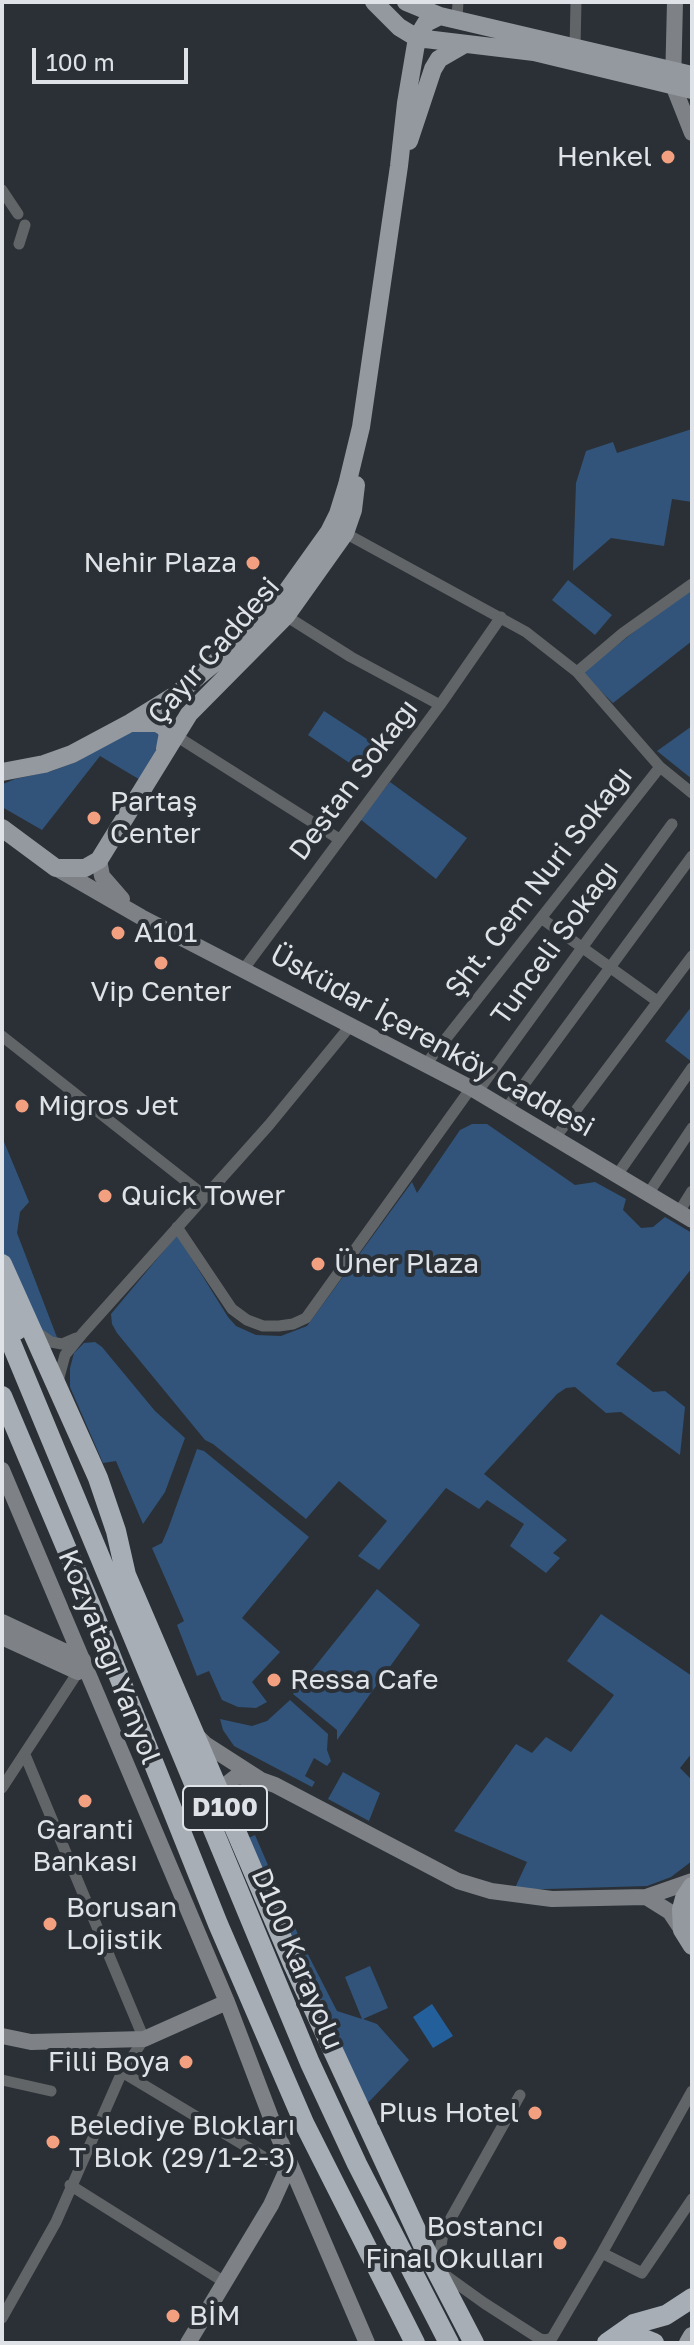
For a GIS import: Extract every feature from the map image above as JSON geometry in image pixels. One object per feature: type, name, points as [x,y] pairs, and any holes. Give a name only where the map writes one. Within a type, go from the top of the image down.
[{"type":"highway","name":"D100","points":[[2,1264],[98,1478],[116,1531],[126,1575],[293,1964],[474,2343]]},
{"type":"highway","points":[[2,1300],[126,1575]]},
{"type":"highway","name":"D100 Karayolu","points":[[2,1321],[310,2063],[449,2343]]},
{"type":"highway","name":"D100 Karayolu","points":[[2,1396],[90,1604],[224,1938],[304,2123],[415,2343]]},
{"type":"highway","points":[[293,1964],[316,2032],[396,2221],[422,2292]]},
{"type":"highway","points":[[346,2209],[400,2343]]},
{"type":"highway","points":[[607,2343],[634,2324],[666,2315],[692,2298]]},
{"type":"highway","points":[[621,2343],[639,2337],[654,2343]]},
{"type":"main road","points":[[374,2],[399,27],[417,38],[534,52],[673,78],[692,75]]},
{"type":"main road","points":[[406,2],[452,12],[673,78],[692,90]]},
{"type":"main road","points":[[675,2],[673,78],[692,130]]},
{"type":"main road","points":[[417,38],[426,23],[452,12]]},
{"type":"main road","name":"Çayır Caddesi","points":[[6,774],[72,754],[177,694],[247,636],[284,595],[329,532],[338,514],[361,427],[417,38]]},
{"type":"main road","points":[[399,166],[433,69],[439,59],[465,44]]},
{"type":"main road","name":"Çayır Caddesi","points":[[99,860],[168,738],[221,679],[261,644],[286,616],[345,533],[353,510],[361,453],[361,427]]},
{"type":"main road","points":[[130,723],[157,723],[168,738]]},
{"type":"main road","name":"Üsküdar İçerenköy Caddesi","points":[[2,828],[56,868],[141,917],[474,1090],[685,1216]]},
{"type":"main road","points":[[56,868],[85,868],[99,860]]},
{"type":"main road","name":"Üsküdar İçerenköy Caddesi","points":[[99,860],[108,886],[141,917]]},
{"type":"main road","name":"Kozyatağı Yanyol","points":[[2,1470],[80,1666],[115,1734],[123,1761],[227,2002],[306,2200]]},
{"type":"main road","points":[[2,1622],[80,1666]]},
{"type":"main road","points":[[2,1637],[80,1666]]},
{"type":"main road","points":[[191,1729],[205,1744],[261,1780]]},
{"type":"main road","points":[[221,1798],[223,1787],[237,1776],[261,1780],[458,1881],[480,1888],[552,1899],[646,1897],[692,1883]]},
{"type":"main road","points":[[687,1938],[684,1898],[692,1883]]},
{"type":"main road","points":[[646,1897],[670,1912],[687,1938]]},
{"type":"main road","points":[[2,2036],[31,2042],[144,2039],[227,2002]]},
{"type":"main road","points":[[188,2343],[271,2205],[290,2163]]},
{"type":"main road","points":[[271,2205],[291,2191],[306,2200],[367,2343]]},
{"type":"main road","points":[[688,2343],[692,2336]]},
{"type":"street","points":[[575,48],[576,2]]},
{"type":"street","points":[[2,190],[18,214]]},
{"type":"street","points":[[19,244],[25,225]]},
{"type":"street","points":[[345,533],[526,632],[577,672],[660,767],[692,793]]},
{"type":"street","points":[[577,672],[623,633],[692,584]]},
{"type":"street","points":[[286,616],[351,657],[440,705]]},
{"type":"street","name":"Destan Sokağı","points":[[243,970],[440,705],[501,617]]},
{"type":"street","points":[[168,738],[339,839]]},
{"type":"street","name":"Şht. Cem Nuri Sokağı","points":[[426,1064],[660,767]]},
{"type":"street","name":"Tunceli Sokağı","points":[[177,1227],[232,1309],[240,1315],[263,1326],[293,1324],[306,1318],[672,824]]},
{"type":"street","points":[[506,1109],[692,856]]},
{"type":"street","points":[[541,918],[657,1001]]},
{"type":"street","points":[[555,1138],[692,956]]},
{"type":"street","points":[[58,1393],[57,1382],[65,1355],[316,1070],[351,1025]]},
{"type":"street","points":[[2,1036],[205,1196]]},
{"type":"street","points":[[617,1175],[692,1068]]},
{"type":"street","points":[[648,1194],[692,1128]]},
{"type":"street","points":[[685,1216],[692,1191]]},
{"type":"street","points":[[24,1313],[41,1337],[51,1342],[62,1344],[83,1333]]},
{"type":"street","points":[[2,1788],[80,1666]]},
{"type":"street","points":[[2,2318],[56,2222],[122,2072],[144,2039],[25,1755]]},
{"type":"street","points":[[122,2072],[272,2162],[290,2163]]},
{"type":"street","points":[[2,2080],[51,2091]]},
{"type":"street","points":[[520,2095],[443,2234],[440,2251],[442,2276],[546,2340],[552,2338],[602,2253],[692,2091]]},
{"type":"street","points":[[70,2185],[226,2283]]},
{"type":"street","points":[[602,2253],[642,2273],[692,2199]]},
{"type":"shaded area","points":[[692,429],[692,502],[672,499],[664,546],[611,538],[573,571],[576,483],[586,451],[613,442],[617,453]]},
{"type":"shaded area","points":[[568,580],[612,615],[595,635],[552,600]]},
{"type":"shaded area","points":[[692,589],[692,641],[613,703],[582,673]]},
{"type":"shaded area","points":[[324,711],[373,743],[357,768],[308,735]]},
{"type":"shaded area","points":[[692,726],[692,779],[657,751]]},
{"type":"shaded area","points":[[127,732],[160,732],[161,740],[142,781],[100,756],[42,830],[2,807],[3,784],[78,761]]},
{"type":"shaded area","points":[[390,782],[467,838],[436,879],[360,819]]},
{"type":"shaded area","points":[[692,1006],[692,1062],[665,1041]]},
{"type":"shaded area","points":[[472,1124],[487,1124],[575,1185],[595,1182],[626,1199],[623,1210],[641,1228],[653,1227],[665,1217],[692,1233],[692,1268],[616,1364],[653,1392],[665,1391],[685,1407],[680,1455],[621,1412],[606,1413],[575,1387],[566,1388],[484,1474],[567,1540],[553,1553],[560,1558],[546,1573],[510,1546],[524,1524],[487,1500],[479,1509],[446,1488],[379,1570],[358,1556],[387,1521],[339,1481],[306,1519],[205,1440],[117,1333],[111,1314],[177,1235],[236,1326],[256,1335],[281,1336],[307,1326],[412,1182],[417,1193],[460,1130]]},
{"type":"shaded area","points":[[2,1137],[29,1202],[20,1212],[17,1233],[58,1340],[41,1337],[2,1265]]},
{"type":"shaded area","points":[[95,1342],[155,1411],[185,1438],[165,1492],[143,1524],[116,1461],[103,1463],[70,1387],[74,1353],[84,1343]]},
{"type":"shaded area","points":[[197,1449],[204,1451],[309,1537],[242,1618],[280,1652],[252,1682],[267,1702],[256,1708],[238,1707],[222,1700],[209,1671],[197,1676],[177,1625],[184,1621],[152,1548],[162,1543]]},
{"type":"shaded area","points":[[377,1589],[420,1625],[337,1740],[337,1730],[293,1694]]},
{"type":"shaded area","points":[[601,1614],[692,1676],[692,1753],[680,1768],[692,1780],[692,1861],[671,1877],[647,1886],[514,1890],[527,1862],[454,1831],[516,1744],[532,1753],[546,1737],[571,1752],[614,1695],[567,1661]]},
{"type":"shaded area","points":[[290,1700],[328,1734],[327,1750],[331,1761],[327,1766],[314,1758],[305,1776],[315,1782],[312,1787],[234,1746],[223,1730],[220,1719],[252,1726],[267,1721]]},
{"type":"shaded area","points":[[343,1772],[380,1793],[369,1821],[328,1799]]},
{"type":"shaded area","points":[[255,1835],[300,1939],[337,2011],[362,2019],[345,1977],[370,1966],[388,2008],[363,2019],[377,2024],[409,2060],[364,2107],[244,1840]]},
{"type":"shaded area","points":[[432,2004],[453,2036],[433,2048],[413,2017]]},
{"type":"place","name":"Henkel","points":[[668,157]]},
{"type":"place","name":"Nehir Plaza","points":[[253,563]]},
{"type":"place","name":"Partaş Center","points":[[94,818]]},
{"type":"place","name":"A101","points":[[118,933]]},
{"type":"place","name":"Vip Center","points":[[161,963]]},
{"type":"place","name":"Migros Jet","points":[[22,1106]]},
{"type":"place","name":"Quick Tower","points":[[105,1196]]},
{"type":"place","name":"Üner Plaza","points":[[318,1264]]},
{"type":"place","name":"Ressa Cafe","points":[[274,1680]]},
{"type":"place","name":"Garanti Bankası","points":[[85,1801]]},
{"type":"place","name":"Borusan Lojistik","points":[[50,1924]]},
{"type":"place","name":"Filli Boya","points":[[186,2062]]},
{"type":"place","name":"Plus Hotel","points":[[535,2113]]},
{"type":"place","name":"Belediye Blokları T Blok (29/1-2-3)","points":[[53,2142]]},
{"type":"place","name":"Bostancı Final Okulları","points":[[560,2243]]},
{"type":"place","name":"BİM","points":[[173,2316]]}]
